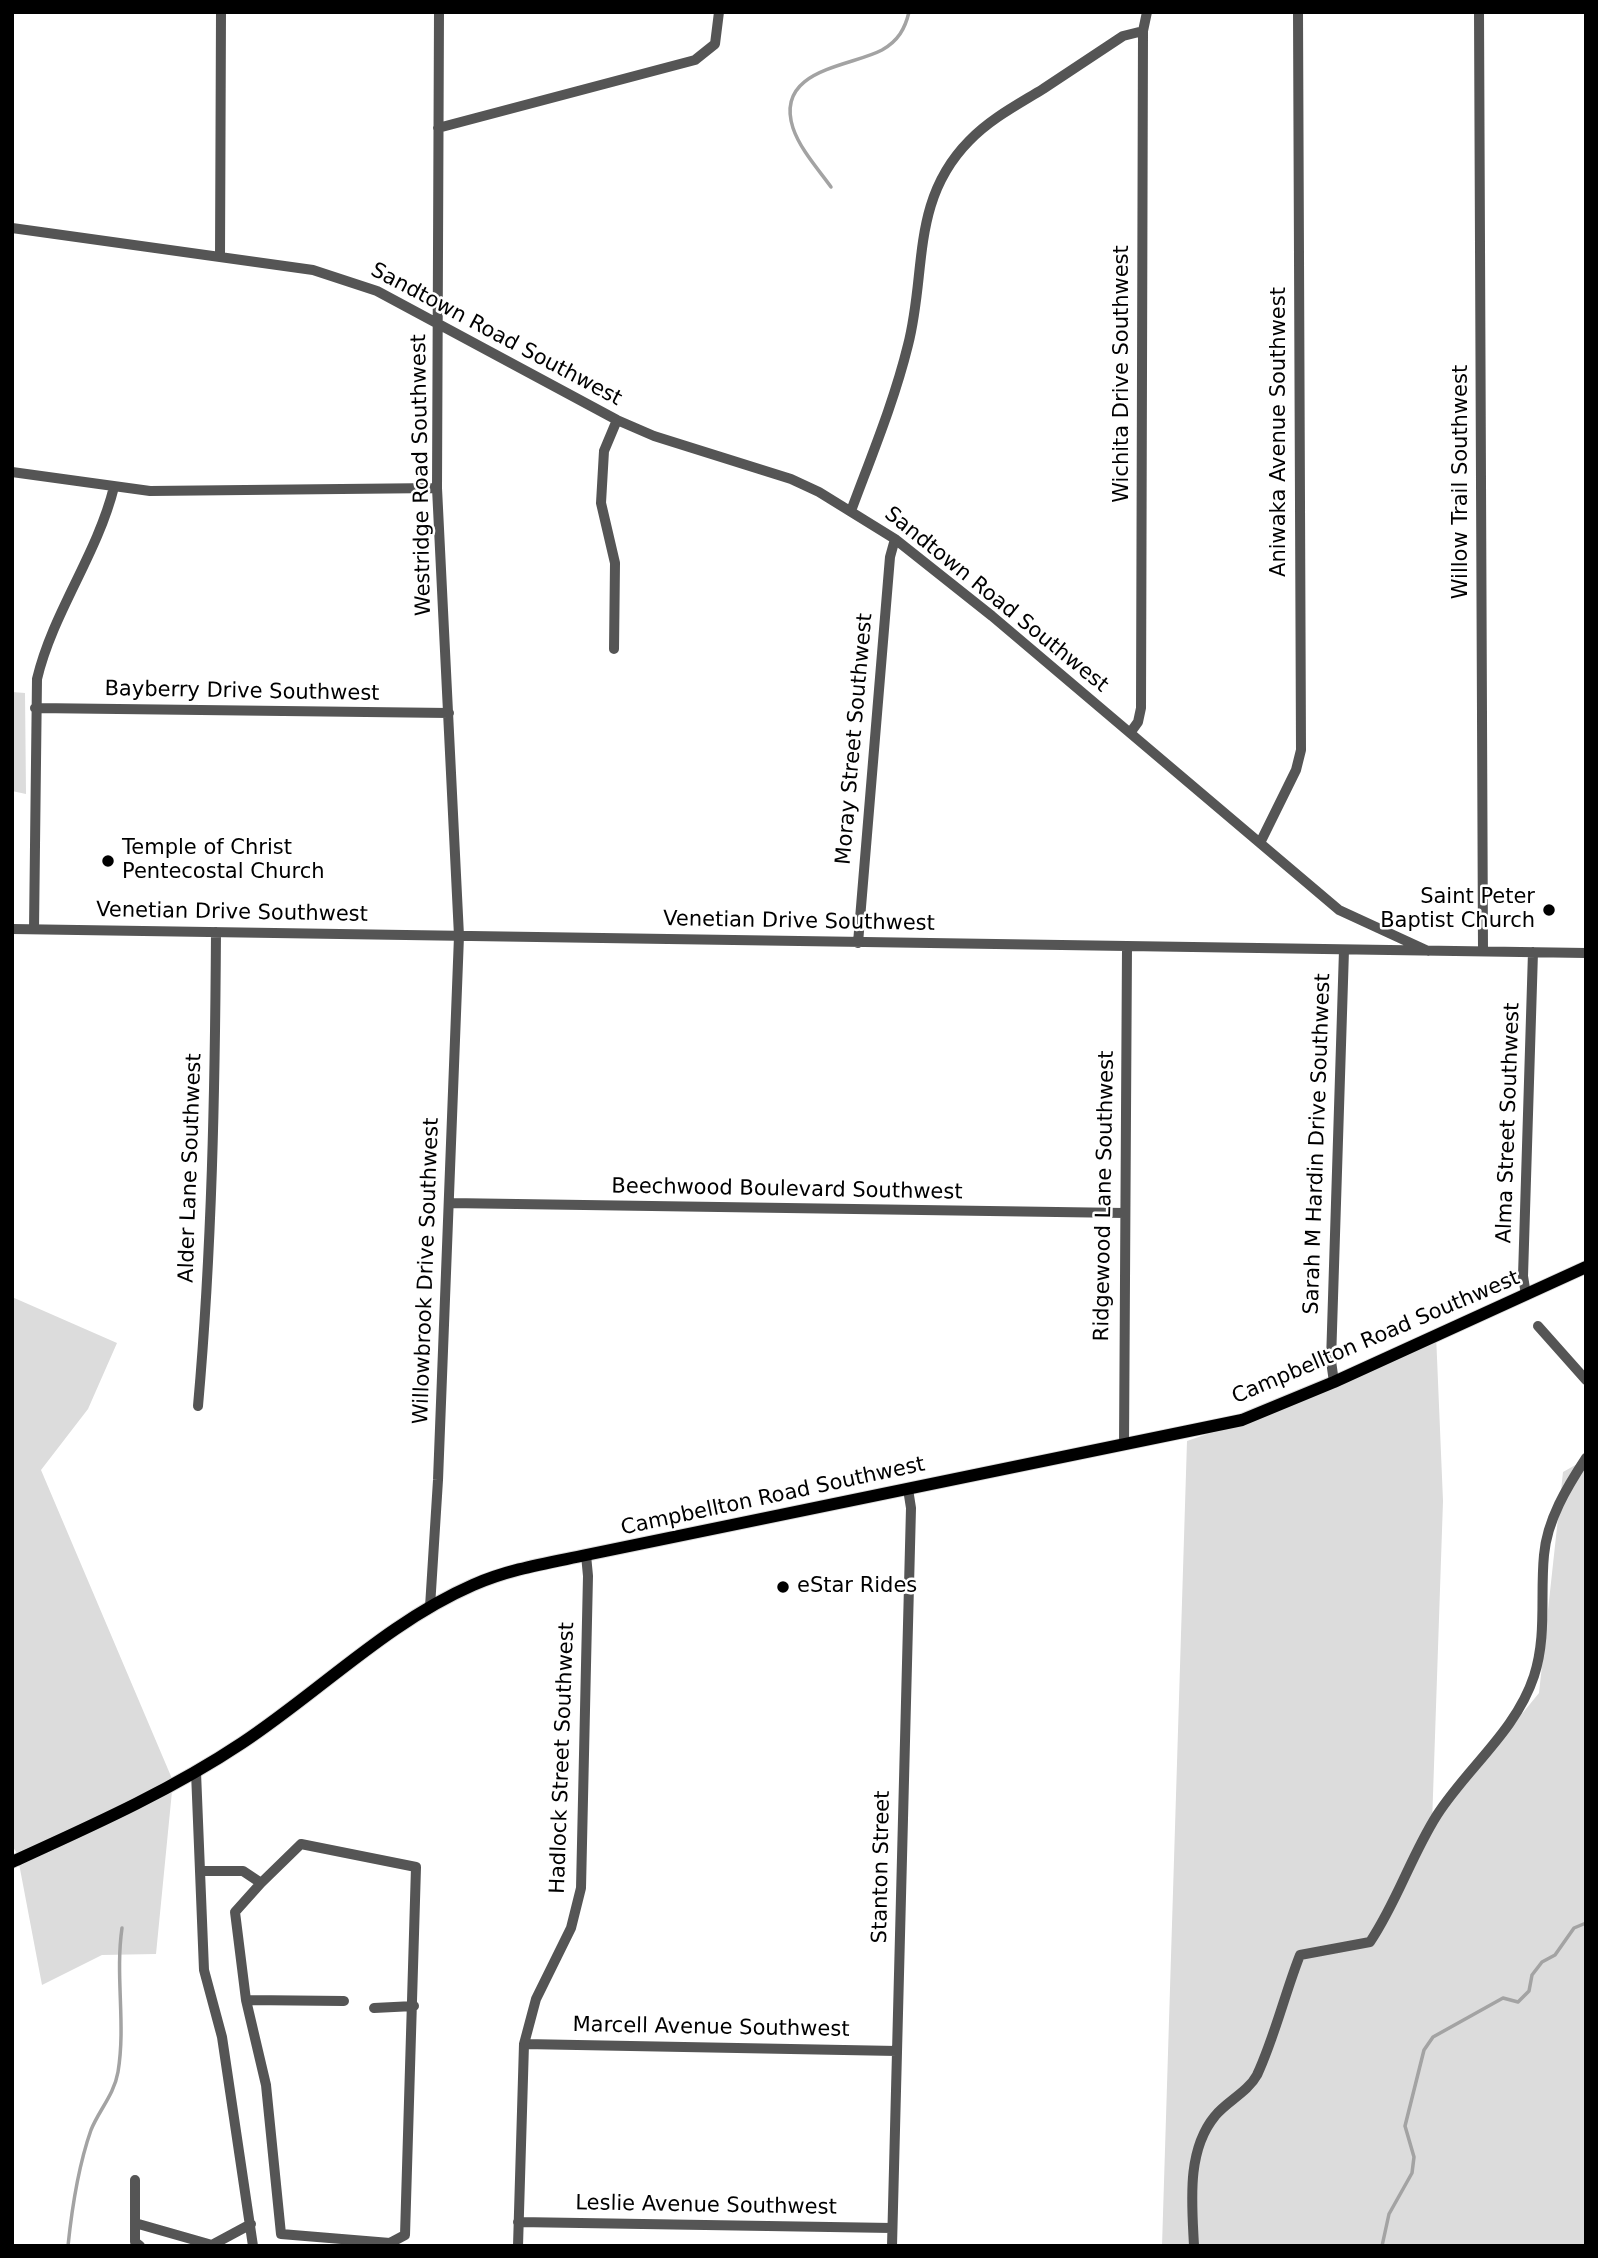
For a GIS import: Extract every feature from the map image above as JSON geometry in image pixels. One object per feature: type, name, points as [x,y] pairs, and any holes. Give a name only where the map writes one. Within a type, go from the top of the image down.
[{"type":"main road","name":"Campbellton Road Southwest","points":[[12,1862],[197,1772],[244,1742],[430,1607],[475,1584],[506,1573],[586,1555],[1242,1420],[1334,1382],[1586,1267]]},
{"type":"street","points":[[220,257],[221,12]]},
{"type":"street","name":"Westridge Road Southwest","points":[[439,12],[437,488],[459,936]]},
{"type":"street","points":[[438,128],[695,61],[715,44],[719,12]]},
{"type":"street","name":"Wichita Drive Southwest","points":[[1130,733],[1138,722],[1141,708],[1143,31],[1147,12]]},
{"type":"street","name":"Aniwaka Avenue Southwest","points":[[1260,843],[1296,770],[1301,750],[1298,12]]},
{"type":"street","name":"Willow Trail Southwest","points":[[1479,12],[1483,951]]},
{"type":"street","points":[[851,511],[908,345],[916,303],[923,229],[932,199],[945,171],[968,141],[996,117],[1122,36],[1143,31]]},
{"type":"street","name":"Sandtown Road Southwest","points":[[12,228],[343,277],[377,291],[617,421],[654,436],[791,479],[851,511],[895,539],[992,616],[1339,910],[1428,951]]},
{"type":"street","points":[[614,649],[615,563],[601,503],[604,452],[617,421]]},
{"type":"street","points":[[12,472],[150,491],[437,488]]},
{"type":"street","points":[[34,929],[37,679],[43,652],[107,517],[114,488]]},
{"type":"street","name":"Moray Street Southwest","points":[[858,943],[890,557],[895,539]]},
{"type":"street","name":"Bayberry Drive Southwest","points":[[35,708],[449,713]]},
{"type":"street","name":"Venetian Drive Southwest","points":[[12,929],[1586,953]]},
{"type":"street","name":"Alder Lane Southwest","points":[[198,1406],[209,1215],[216,932]]},
{"type":"street","name":"Willowbrook Drive Southwest","points":[[430,1607],[459,936]]},
{"type":"street","name":"Ridgewood Lane Southwest","points":[[1124,1445],[1127,947]]},
{"type":"street","name":"Sarah M Hardin Drive Southwest","points":[[1334,1382],[1331,1361],[1344,950]]},
{"type":"street","name":"Alma Street Southwest","points":[[1526,1295],[1523,1276],[1533,952]]},
{"type":"street","name":"Beechwood Boulevard Southwest","points":[[449,1203],[1124,1213]]},
{"type":"street","points":[[1538,1326],[1586,1380]]},
{"type":"street","points":[[1194,2246],[1192,2188],[1196,2161],[1205,2135],[1214,2117],[1256,2078],[1300,1955],[1370,1942],[1384,1921],[1436,1816],[1522,1703],[1534,1676],[1541,1648],[1547,1536],[1566,1488],[1586,1458]]},
{"type":"street","name":"Stanton Street","points":[[892,2246],[911,1508],[908,1489]]},
{"type":"street","name":"Hadlock Street Southwest","points":[[518,2246],[524,2044],[536,1999],[571,1928],[581,1888],[588,1576],[586,1555]]},
{"type":"street","points":[[197,1772],[204,1970],[222,2038],[253,2246]]},
{"type":"street","points":[[302,1844],[416,1867],[414,2006],[405,2235],[390,2243],[281,2234],[266,2085],[246,2000],[235,1912],[261,1883],[302,1844]]},
{"type":"street","points":[[200,1871],[243,1871],[261,1883]]},
{"type":"street","points":[[246,2000],[344,2001]]},
{"type":"street","points":[[374,2008],[414,2006]]},
{"type":"street","name":"Marcell Avenue Southwest","points":[[524,2044],[897,2051]]},
{"type":"street","points":[[135,2180],[135,2242],[140,2246]]},
{"type":"street","name":"Leslie Avenue Southwest","points":[[519,2222],[892,2228]]},
{"type":"street","points":[[135,2223],[212,2245],[251,2224]]},
{"type":"shaded area","points":[[12,692],[25,693],[26,794],[12,791]]},
{"type":"shaded area","points":[[12,1297],[117,1343],[88,1409],[41,1470],[173,1781],[156,1954],[102,1955],[42,1985],[17,1853],[12,1846]]},
{"type":"shaded area","points":[[1436,1334],[1443,1501],[1432,1824],[1539,1693],[1563,1472],[1586,1459],[1586,2246],[1162,2246],[1187,1441],[1265,1414]]},
{"type":"waterway","points":[[831,187],[796,136],[790,108],[794,93],[818,73],[868,56],[888,46],[900,34],[909,12]]},
{"type":"waterway","points":[[1382,2246],[1389,2214],[1412,2173],[1414,2157],[1405,2126],[1424,2050],[1433,2037],[1503,1998],[1518,2002],[1529,1991],[1532,1975],[1542,1962],[1555,1955],[1574,1928],[1586,1923]]},
{"type":"waterway","points":[[68,2246],[76,2187],[86,2144],[118,2072],[122,1928]]},
{"type":"place","name":"Temple of Christ Pentecostal Church","points":[[108,861]]},
{"type":"place","name":"Saint Peter Baptist Church","points":[[1549,910]]},
{"type":"place","name":"eStar Rides","points":[[783,1587]]}]
